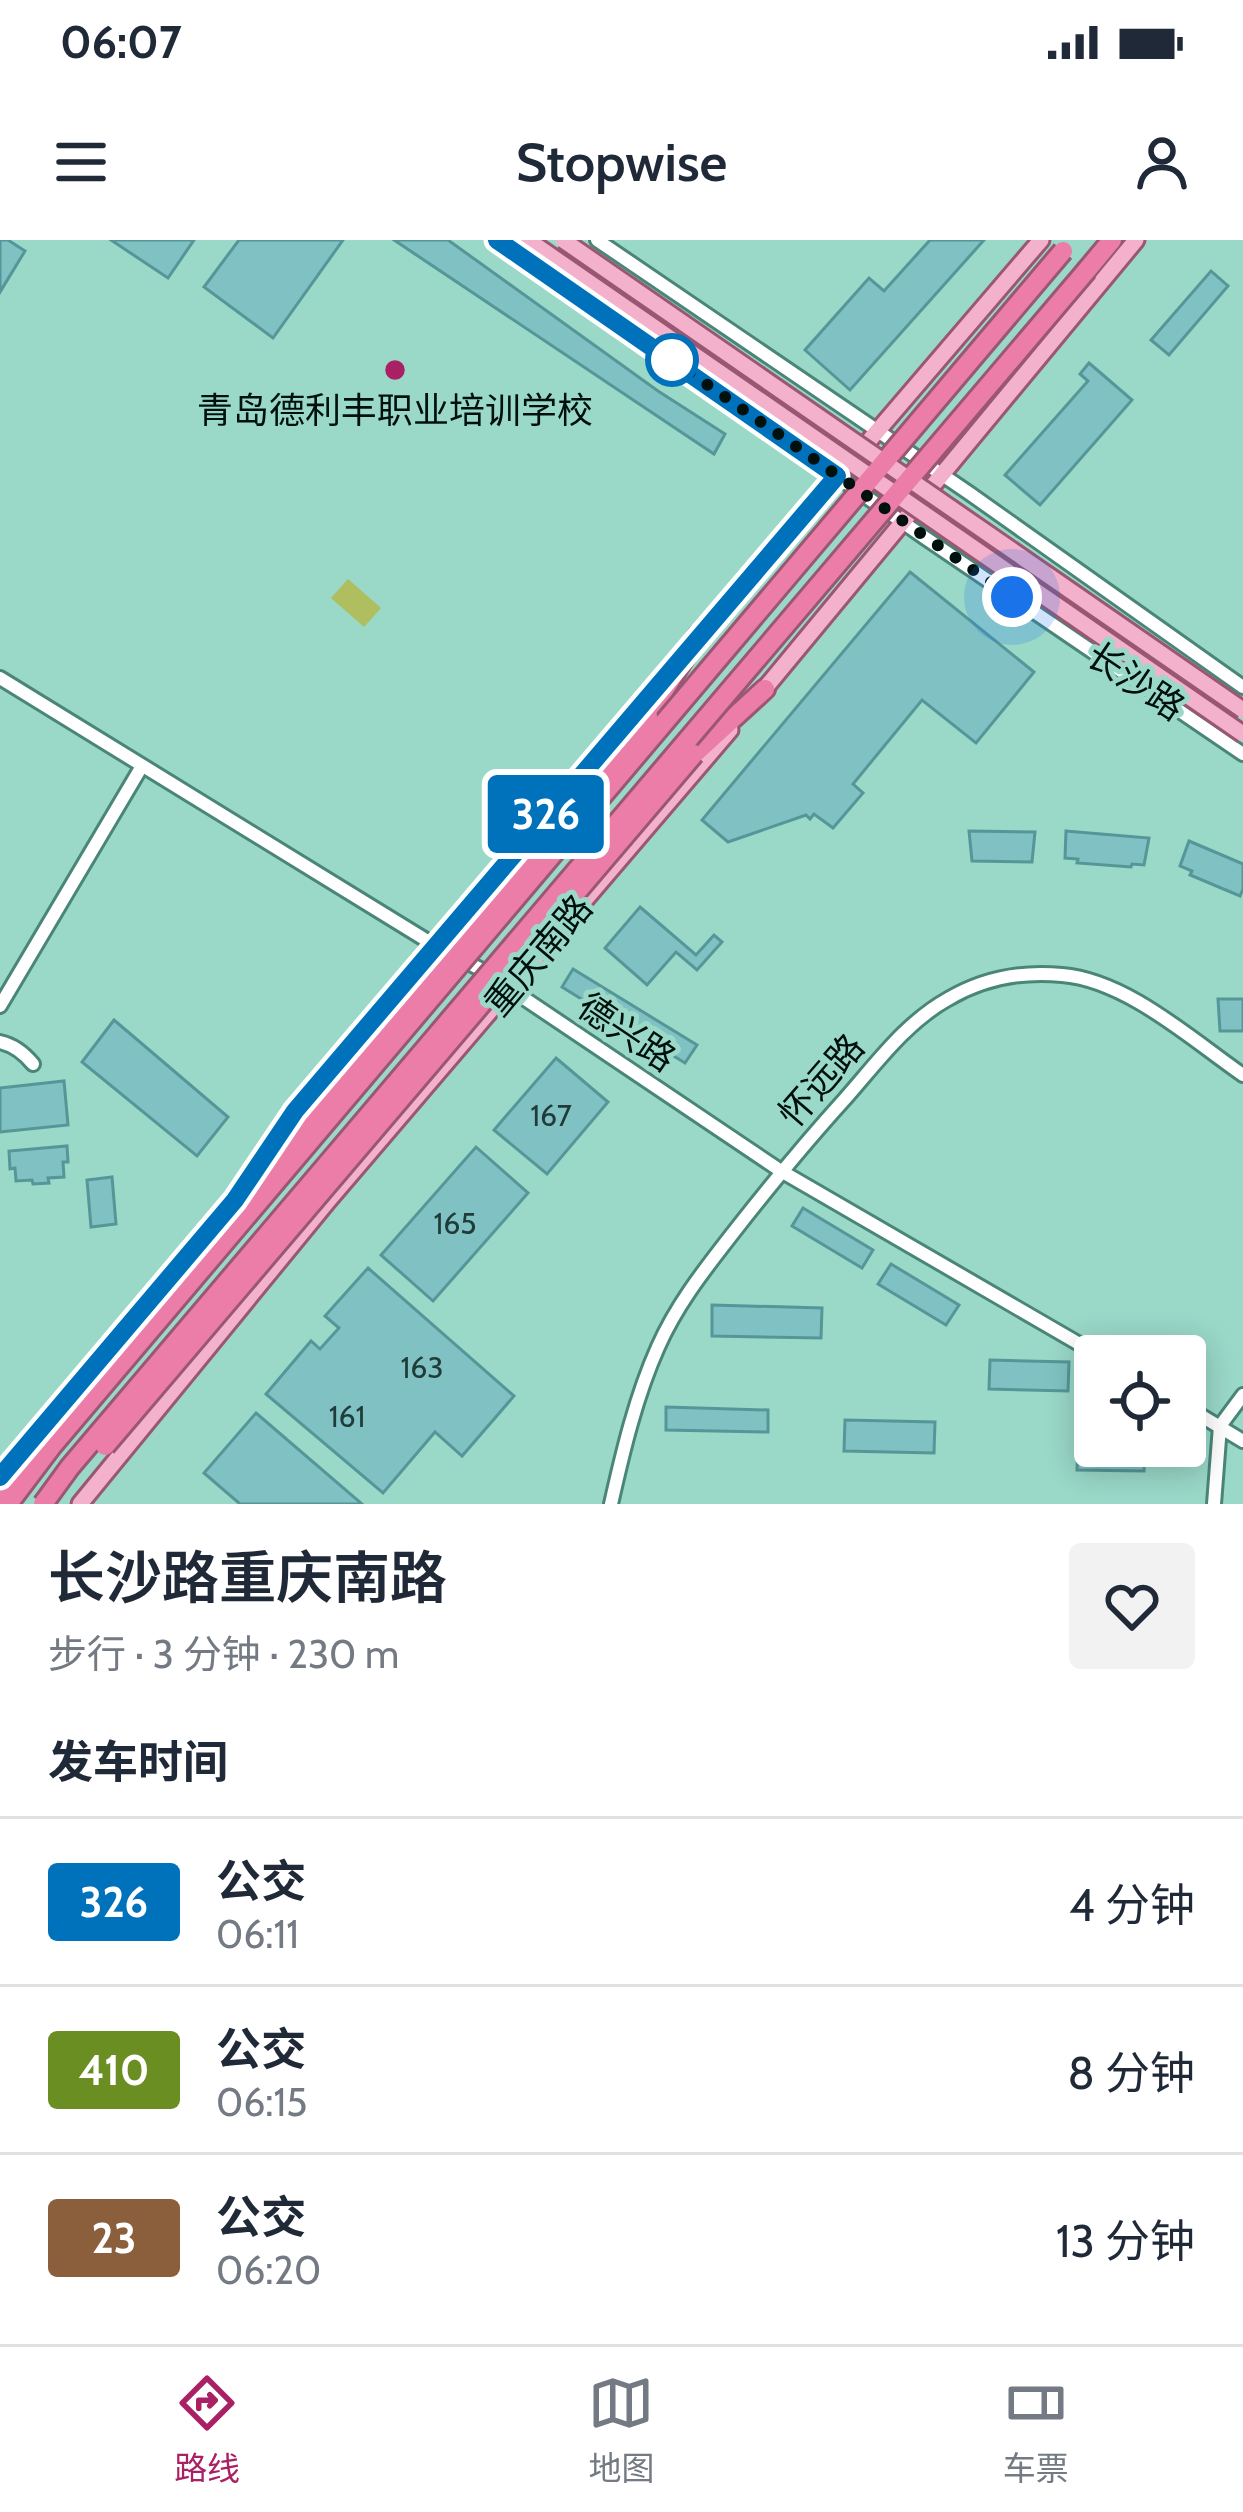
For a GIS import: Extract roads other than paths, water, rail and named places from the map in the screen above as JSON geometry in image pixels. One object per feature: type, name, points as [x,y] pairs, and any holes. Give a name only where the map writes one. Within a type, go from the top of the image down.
[{"type":"highway","points":[[8,1504],[1072,240]]},
{"type":"highway","points":[[43,1504],[1112,240]]},
{"type":"highway","points":[[0,1493],[63,1409],[648,716],[698,636]]},
{"type":"highway","points":[[55,1504],[694,754],[765,689]]},
{"type":"main road","name":"长沙路","points":[[528,240],[1243,734]]},
{"type":"main road","name":"长沙路","points":[[563,240],[1243,710]]},
{"type":"main road","points":[[0,1478],[235,1200],[295,1111],[434,945],[1041,240]]},
{"type":"main road","name":"重庆南路","points":[[80,1504],[327,1202],[765,689],[1136,240]]},
{"type":"street","name":"长沙路","points":[[497,240],[1243,754]]},
{"type":"street","name":"长沙路","points":[[596,240],[1243,687]]},
{"type":"street","name":"德兴路","points":[[0,678],[482,970],[782,1171],[1074,1341]]},
{"type":"street","points":[[0,1006],[142,766]]},
{"type":"street","name":"怀远路","points":[[611,1504],[638,1401],[658,1347],[687,1292],[782,1171],[910,1025],[944,1001],[970,987],[1011,975],[1064,975],[1101,984],[1132,998],[1243,1075]]},
{"type":"street","points":[[0,1042],[25,1054],[33,1064]]},
{"type":"street","points":[[1214,1504],[1220,1426],[1243,1395]]},
{"type":"street","points":[[1206,1418],[1243,1441]]},
{"type":"place","name":"青岛德利丰职业培训学校","points":[[395,370]]}]
